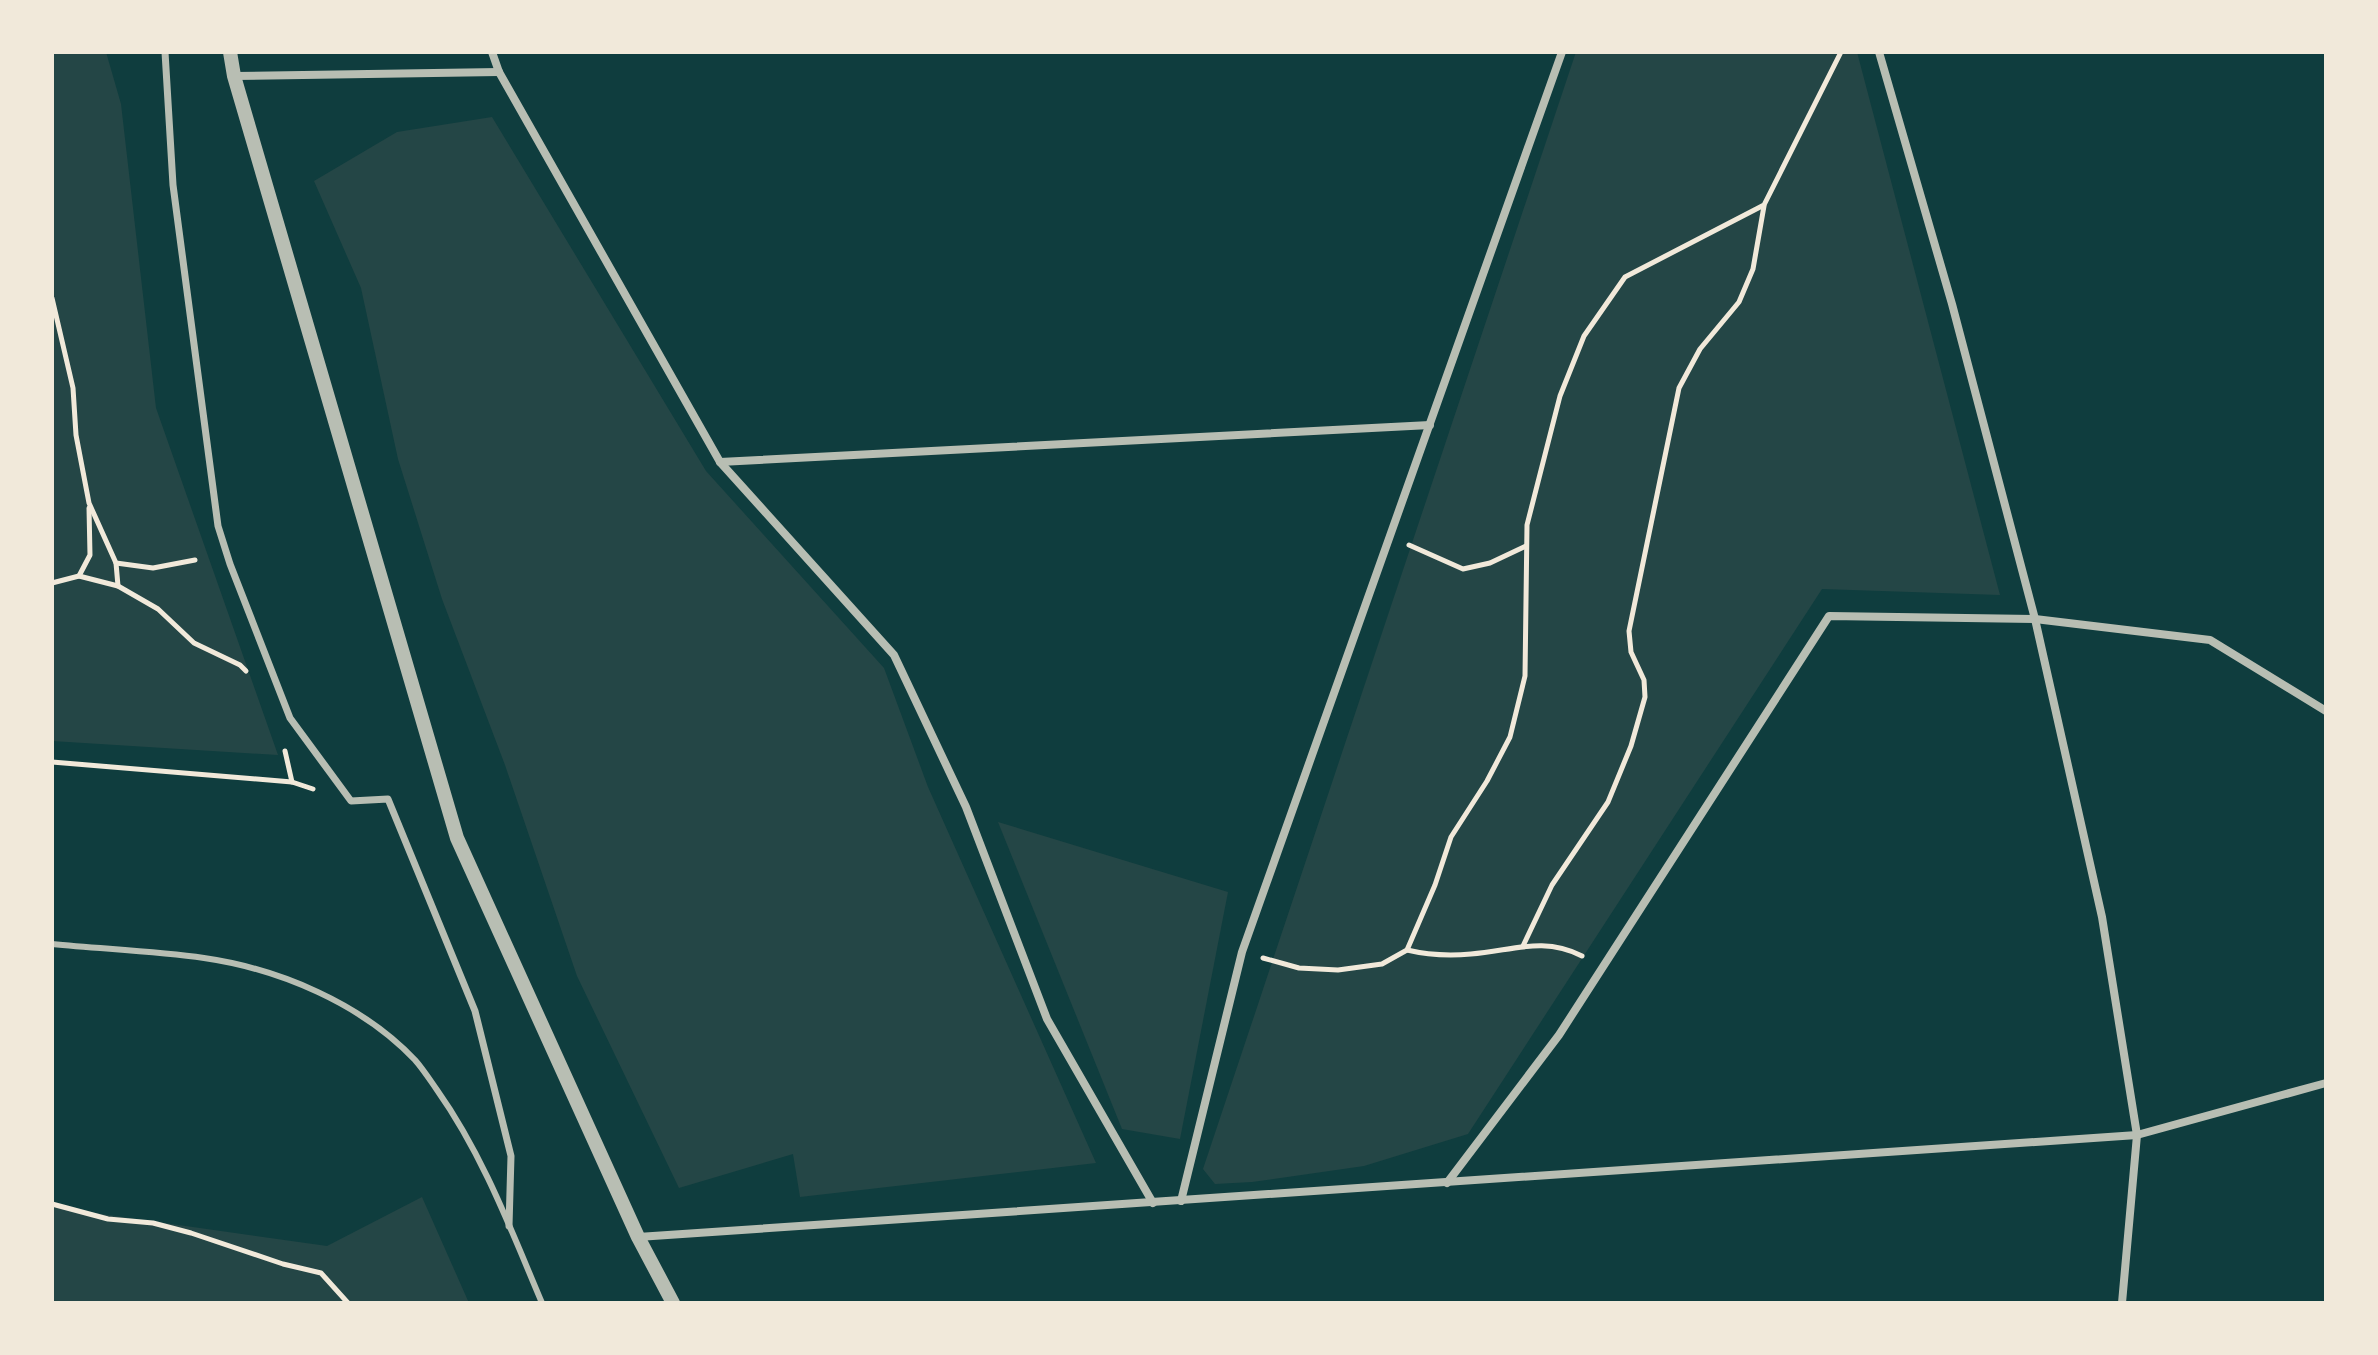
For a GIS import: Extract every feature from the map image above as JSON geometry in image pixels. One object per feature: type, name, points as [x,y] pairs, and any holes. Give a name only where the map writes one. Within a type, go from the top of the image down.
[{"type":"street","points":[[165,52],[173,185],[218,526],[290,718],[351,801],[388,799],[475,1011],[511,1156],[509,1226]]},
{"type":"street","points":[[230,52],[234,76],[457,838],[638,1237],[673,1303]]},
{"type":"street","points":[[492,52],[499,72],[720,462],[894,655],[966,807],[1047,1019],[1153,1203]]},
{"type":"street","points":[[1181,1201],[1242,952],[1562,52]]},
{"type":"street","points":[[1879,52],[1952,304],[2035,619],[2102,917],[2137,1135],[2122,1303]]},
{"type":"street","points":[[234,76],[499,72]]},
{"type":"street","points":[[720,462],[1430,425]]},
{"type":"street","points":[[1447,1183],[1559,1035],[1829,616],[2035,619],[2210,640],[2326,711]]},
{"type":"street","points":[[638,1237],[2137,1135],[2326,1083]]},
{"type":"lane","points":[[52,944],[206,958],[253,969],[303,986],[339,1003],[374,1025],[416,1061],[475,1149],[542,1303]]},
{"type":"path","points":[[1523,946],[1552,885],[1608,802],[1631,746],[1645,697],[1644,680],[1631,652],[1629,631],[1679,388],[1700,349],[1739,302],[1753,269],[1764,205],[1841,52]]},
{"type":"path","points":[[1242,952],[1299,968],[1338,970],[1382,964],[1407,950],[1435,885],[1451,837],[1487,781],[1510,737],[1525,676],[1527,525],[1560,396],[1584,336],[1625,277],[1764,205]]},
{"type":"path","points":[[52,298],[73,388],[76,435],[89,503],[90,555],[79,576]]},
{"type":"path","points":[[89,503],[116,563],[118,586]]},
{"type":"path","points":[[1390,536],[1463,569],[1490,563],[1526,546]]},
{"type":"path","points":[[116,563],[153,568],[195,560]]},
{"type":"path","points":[[52,583],[79,576],[118,586],[158,609],[194,643],[240,665],[248,674]]},
{"type":"path","points":[[282,737],[292,782]]},
{"type":"path","points":[[52,762],[292,782],[351,801]]},
{"type":"path","points":[[1407,950],[1430,955],[1470,955],[1523,946],[1563,946],[1603,966]]},
{"type":"path","points":[[52,1204],[108,1219],[153,1223],[321,1273],[348,1303]]},
{"type":"shaded area","points":[[52,52],[106,52],[121,104],[156,408],[278,755],[52,741]]},
{"type":"shaded area","points":[[1576,52],[1857,52],[2000,595],[1822,589],[1468,1134],[1364,1166],[1252,1182],[1215,1184],[1203,1169]]},
{"type":"shaded area","points":[[492,117],[706,471],[884,668],[928,787],[1096,1163],[800,1197],[793,1154],[679,1188],[577,976],[505,765],[442,599],[398,459],[361,288],[314,181],[397,132]]},
{"type":"shaded area","points":[[998,822],[1228,892],[1180,1139],[1122,1129]]},
{"type":"shaded area","points":[[422,1197],[469,1303],[52,1303],[52,1207],[327,1246]]}]
